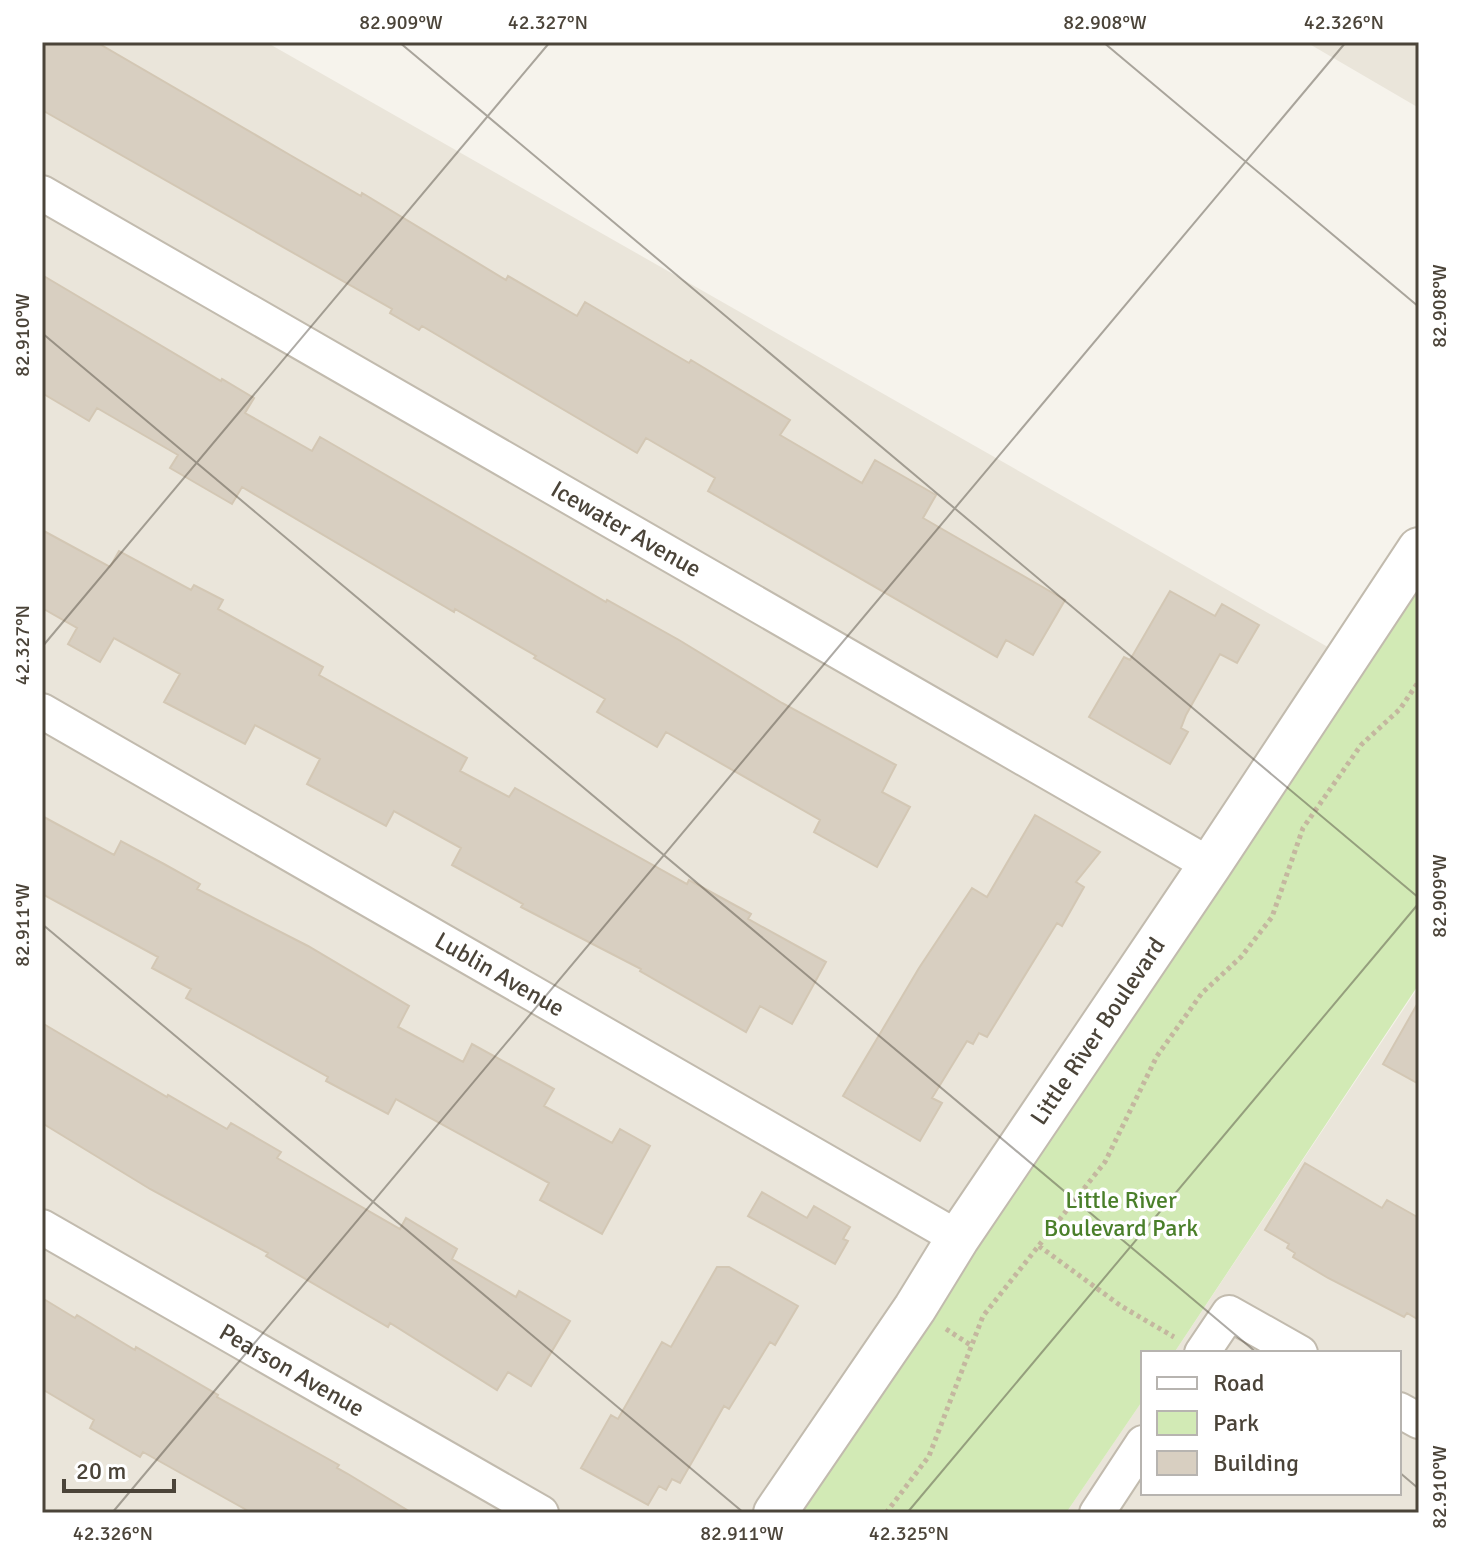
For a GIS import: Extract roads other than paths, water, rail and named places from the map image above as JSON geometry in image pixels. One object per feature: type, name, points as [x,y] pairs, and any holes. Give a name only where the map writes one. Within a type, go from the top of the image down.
[{"type":"street","name":"Icewater Avenue","points":[[42,193],[1210,865]]},
{"type":"street","name":"Little River Boulevard","points":[[775,1513],[915,1308],[958,1238],[1419,549]]},
{"type":"street","name":"Lublin Avenue","points":[[42,711],[958,1238]]},
{"type":"street","name":"Pearson Avenue","points":[[42,1227],[541,1513]]},
{"type":"street","points":[[1190,1346],[1229,1313],[1296,1351]]},
{"type":"street","points":[[1401,1411],[1419,1421]]},
{"type":"street","points":[[1097,1513],[1141,1446]]},
{"type":"park label","name":"Little River Boulevard Park","points":[[1121,1214]]}]
